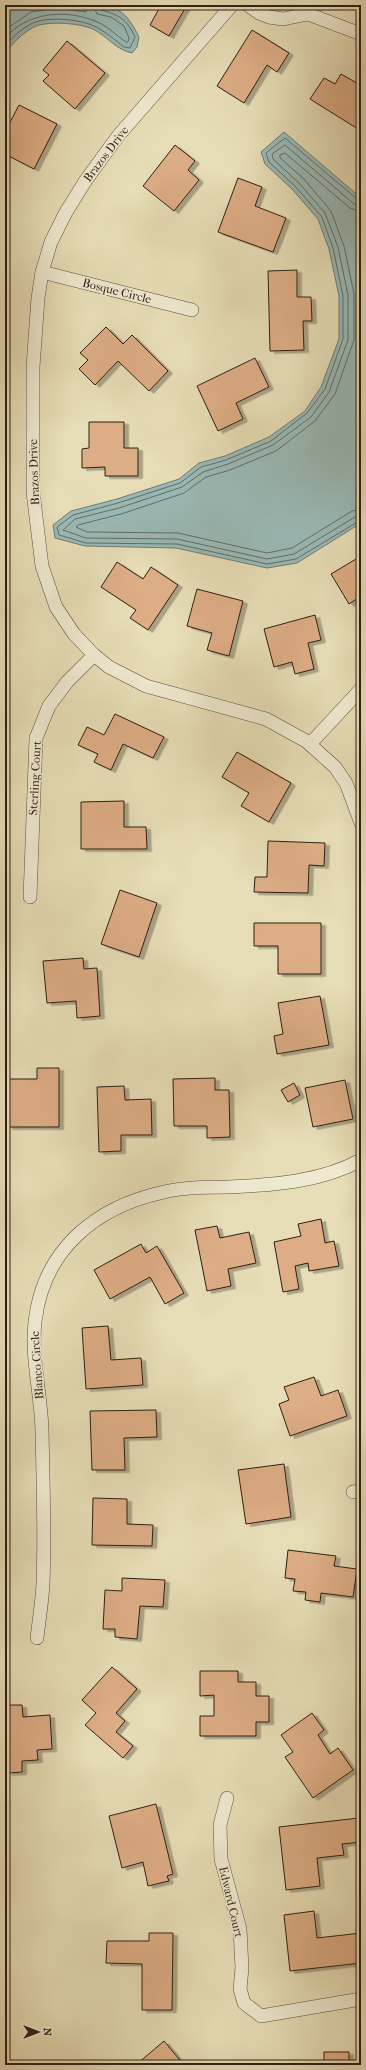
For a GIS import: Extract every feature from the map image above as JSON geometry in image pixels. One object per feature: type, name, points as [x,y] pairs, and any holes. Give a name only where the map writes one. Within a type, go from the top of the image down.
[{"type":"street","name":"Brazos Drive","points":[[232,5],[216,26],[118,136],[86,180],[63,218],[52,242],[42,272],[38,298],[33,367],[33,492],[42,566],[56,607],[74,634],[94,655],[109,667],[146,686],[266,719],[310,744],[335,767],[346,783],[361,823]]},
{"type":"street","points":[[248,5],[259,13],[269,17],[283,19],[308,14],[361,34]]},
{"type":"street","name":"Bosque Circle","points":[[42,272],[192,310]]},
{"type":"street","name":"Sterling Court","points":[[30,897],[36,738],[49,706],[67,682],[94,655]]},
{"type":"street","points":[[310,744],[361,689]]},
{"type":"street","name":"Blanco Circle","points":[[37,1638],[43,1587],[44,1544],[42,1420],[35,1357],[35,1322],[49,1270],[60,1252],[74,1237],[94,1220],[117,1207],[164,1192],[193,1188],[246,1186],[303,1181],[361,1160]]},
{"type":"street","name":"Edward Court","points":[[228,1798],[220,1825],[221,1859],[240,1929],[242,1968],[240,1989],[244,2003],[261,2016],[361,1999]]},
{"type":"water","points":[[89,4],[113,8],[122,13],[132,24],[139,37],[137,47],[132,53],[116,46],[93,29],[79,25],[53,23],[32,28],[18,39],[5,53],[5,5]]},
{"type":"water","points":[[284,132],[361,198],[361,523],[297,563],[267,568],[176,548],[85,546],[55,538],[53,525],[71,511],[117,499],[179,479],[199,463],[225,456],[269,437],[305,411],[321,387],[339,339],[339,296],[329,249],[318,219],[292,189],[265,164],[261,152]]},
{"type":"building","points":[[161,5],[187,5],[169,36],[150,25]]},
{"type":"building","points":[[252,30],[289,53],[277,72],[267,65],[244,103],[217,86]]},
{"type":"building","points":[[67,41],[105,73],[75,109],[43,81],[49,75],[43,70]]},
{"type":"building","points":[[341,74],[360,85],[361,84],[361,125],[358,129],[310,99],[324,78],[335,84]]},
{"type":"building","points":[[19,105],[57,124],[34,169],[5,154],[5,132]]},
{"type":"building","points":[[175,145],[195,161],[188,170],[199,180],[174,211],[143,186]]},
{"type":"building","points":[[238,178],[262,187],[255,206],[286,218],[273,252],[218,232]]},
{"type":"building","points":[[297,270],[297,297],[311,297],[312,321],[303,321],[304,350],[270,351],[268,271]]},
{"type":"building","points":[[106,327],[123,344],[132,335],[168,371],[149,391],[118,361],[95,385],[79,369],[88,360],[80,353]]},
{"type":"building","points":[[255,358],[269,387],[236,403],[243,419],[218,431],[197,386]]},
{"type":"building","points":[[89,422],[124,422],[124,448],[138,448],[138,476],[105,476],[105,467],[82,468],[82,449],[89,448]]},
{"type":"building","points":[[361,556],[361,596],[349,604],[331,574]]},
{"type":"building","points":[[117,562],[143,579],[151,567],[178,585],[148,630],[130,618],[136,610],[101,587]]},
{"type":"building","points":[[197,589],[243,601],[229,656],[207,650],[212,633],[187,626]]},
{"type":"building","points":[[315,615],[321,640],[308,643],[314,669],[295,674],[292,662],[274,667],[264,629]]},
{"type":"building","points":[[115,714],[164,737],[153,758],[123,744],[111,770],[94,762],[98,754],[78,745],[87,727],[104,735]]},
{"type":"building","points":[[237,752],[291,783],[269,822],[241,806],[249,793],[222,777]]},
{"type":"building","points":[[124,801],[124,827],[146,827],[147,849],[81,849],[81,802]]},
{"type":"building","points":[[268,841],[325,843],[324,866],[309,865],[308,893],[254,892],[255,877],[267,877]]},
{"type":"building","points":[[120,890],[157,903],[139,957],[101,944]]},
{"type":"building","points":[[254,923],[321,923],[321,974],[278,974],[278,946],[254,946]]},
{"type":"building","points":[[83,958],[84,969],[97,968],[100,1016],[77,1018],[76,1001],[47,1003],[43,961]]},
{"type":"building","points":[[320,996],[329,1045],[277,1054],[274,1036],[283,1034],[278,1003]]},
{"type":"building","points":[[37,1068],[59,1068],[59,1127],[8,1127],[8,1079],[37,1079]]},
{"type":"building","points":[[215,1078],[215,1090],[229,1090],[230,1137],[207,1138],[207,1126],[174,1126],[173,1079]]},
{"type":"building","points":[[345,1080],[353,1119],[313,1127],[305,1088]]},
{"type":"building","points":[[294,1083],[300,1095],[288,1102],[281,1090]]},
{"type":"building","points":[[124,1086],[125,1100],[151,1099],[152,1135],[121,1135],[121,1151],[99,1152],[97,1087]]},
{"type":"building","points":[[361,1208],[361,1222],[356,1211]]},
{"type":"building","points":[[321,1219],[325,1243],[334,1241],[339,1266],[309,1271],[308,1263],[295,1266],[299,1289],[283,1292],[274,1242],[301,1236],[298,1224]]},
{"type":"building","points":[[217,1226],[220,1238],[249,1232],[256,1263],[228,1269],[231,1286],[207,1291],[195,1230]]},
{"type":"building","points":[[141,1244],[146,1253],[157,1246],[184,1293],[165,1304],[150,1277],[110,1299],[94,1270]]},
{"type":"building","points":[[108,1326],[111,1360],[141,1358],[143,1385],[86,1389],[82,1328]]},
{"type":"building","points":[[314,1377],[321,1396],[338,1390],[347,1416],[290,1436],[279,1404],[289,1400],[284,1387]]},
{"type":"building","points":[[156,1410],[157,1437],[124,1438],[125,1470],[92,1470],[90,1411]]},
{"type":"building","points":[[284,1464],[291,1517],[246,1524],[238,1470]]},
{"type":"building","points":[[93,1498],[127,1499],[127,1524],[153,1525],[152,1546],[92,1545]]},
{"type":"building","points":[[288,1550],[336,1556],[334,1566],[357,1569],[353,1597],[321,1593],[320,1602],[305,1600],[306,1592],[293,1591],[295,1579],[285,1578]]},
{"type":"building","points":[[122,1578],[165,1580],[163,1607],[140,1606],[137,1639],[115,1637],[115,1629],[103,1629],[105,1590],[122,1591]]},
{"type":"building","points":[[112,1667],[137,1689],[116,1713],[125,1721],[116,1732],[133,1746],[123,1758],[85,1725],[96,1713],[82,1700]]},
{"type":"building","points":[[200,1671],[238,1671],[238,1682],[256,1682],[256,1696],[269,1696],[269,1722],[256,1722],[256,1736],[200,1736],[200,1716],[214,1716],[214,1695],[200,1696]]},
{"type":"building","points":[[5,1705],[22,1705],[23,1717],[50,1715],[52,1749],[37,1750],[38,1760],[22,1761],[22,1772],[8,1773],[7,1760],[5,1760]]},
{"type":"building","points":[[312,1713],[324,1730],[318,1735],[330,1754],[338,1748],[353,1770],[313,1798],[285,1757],[293,1752],[281,1735]]},
{"type":"building","points":[[156,1804],[173,1874],[167,1876],[169,1881],[148,1886],[143,1862],[122,1868],[109,1816]]},
{"type":"building","points":[[359,1818],[361,1842],[342,1844],[344,1855],[317,1858],[320,1886],[286,1890],[279,1827]]},
{"type":"building","points":[[314,1911],[317,1938],[361,1933],[361,1963],[290,1971],[284,1915]]},
{"type":"building","points":[[149,1933],[173,1933],[172,2010],[142,2010],[142,1964],[106,1963],[107,1941],[149,1941]]},
{"type":"building","points":[[164,2041],[184,2065],[137,2064]]},
{"type":"building","points":[[324,2052],[349,2052],[349,2062],[361,2062],[361,2065],[324,2065]]}]
